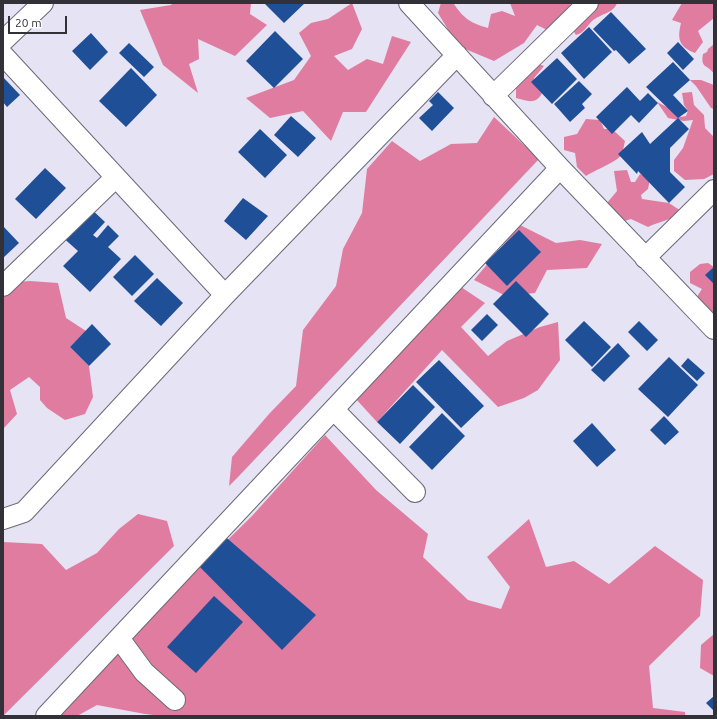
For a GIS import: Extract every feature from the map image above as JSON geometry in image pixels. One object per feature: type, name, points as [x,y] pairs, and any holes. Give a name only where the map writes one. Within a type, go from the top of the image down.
[{"type":"street","points":[[3,41],[43,3]]},
{"type":"street","points":[[409,3],[493,96],[644,258],[714,329]]},
{"type":"street","points":[[493,96],[588,3]]},
{"type":"street","points":[[3,55],[225,295]]},
{"type":"street","points":[[3,519],[24,512],[225,295],[456,55]]},
{"type":"street","points":[[46,716],[560,168]]},
{"type":"street","points":[[3,286],[116,177]]},
{"type":"street","points":[[644,258],[714,190]]},
{"type":"street","points":[[334,410],[415,492]]},
{"type":"street","points":[[119,638],[144,672],[175,700]]},
{"type":"shaded area","points":[[173,3],[251,3],[250,14],[267,25],[235,56],[198,39],[199,59],[189,64],[198,93],[163,65],[140,10],[171,5]]},
{"type":"shaded area","points":[[352,3],[362,29],[352,49],[334,56],[348,70],[367,59],[383,64],[392,36],[411,42],[366,112],[343,112],[331,141],[303,111],[270,118],[246,98],[294,80],[311,56],[299,33],[311,23],[328,19]]},
{"type":"shaded area","points":[[441,3],[454,4],[468,20],[488,28],[491,14],[502,11],[515,16],[510,3],[571,3],[561,27],[551,32],[537,25],[524,43],[494,61],[458,46],[438,13]]},
{"type":"shaded area","points":[[590,3],[617,3],[613,9],[592,21],[583,31],[576,35],[567,21]]},
{"type":"shaded area","points":[[682,3],[714,4],[714,18],[698,31],[703,42],[695,53],[682,45],[679,38],[681,23],[672,20]]},
{"type":"shaded area","points":[[714,44],[714,74],[704,64],[702,59],[703,54],[707,52],[708,49]]},
{"type":"shaded area","points":[[536,63],[544,66],[534,78],[542,93],[540,97],[534,101],[516,98],[516,75]]},
{"type":"shaded area","points":[[690,80],[701,80],[714,85],[714,109],[711,108]]},
{"type":"shaded area","points":[[692,92],[694,105],[704,115],[705,128],[714,137],[714,174],[704,179],[685,180],[674,171],[674,160],[683,148],[693,120],[684,121],[668,118],[657,102],[673,110],[681,117],[686,116],[688,111],[684,105],[682,93]]},
{"type":"shaded area","points":[[494,117],[539,159],[229,486],[232,457],[269,414],[296,386],[303,330],[336,286],[343,249],[362,213],[367,169],[392,141],[420,161],[451,144],[477,143]]},
{"type":"shaded area","points":[[586,119],[600,120],[604,129],[612,129],[625,141],[620,157],[586,176],[577,167],[575,153],[564,150],[564,137],[577,134]]},
{"type":"shaded area","points":[[627,170],[631,182],[635,182],[640,174],[650,179],[648,189],[641,195],[642,199],[669,203],[681,211],[670,219],[648,227],[631,219],[621,222],[607,203],[617,191],[614,171]]},
{"type":"shaded area","points":[[520,225],[556,243],[580,240],[602,244],[587,268],[547,270],[535,293],[506,296],[474,280]]},
{"type":"shaded area","points":[[708,263],[714,267],[714,325],[698,316],[698,295],[702,289],[690,283],[690,272],[700,264]]},
{"type":"shaded area","points":[[30,281],[58,283],[66,318],[86,331],[70,347],[89,366],[93,397],[85,414],[65,420],[47,408],[40,400],[40,387],[29,377],[10,390],[17,414],[3,429],[3,287],[4,283]]},
{"type":"shaded area","points":[[458,285],[485,303],[461,327],[488,356],[507,341],[540,327],[558,322],[560,360],[538,390],[524,398],[498,407],[442,350],[377,422],[355,398]]},
{"type":"shaded area","points":[[325,435],[376,490],[428,534],[423,557],[468,600],[501,609],[510,587],[487,557],[529,519],[546,567],[574,561],[609,584],[655,546],[703,580],[700,616],[649,666],[653,708],[685,712],[685,716],[162,716],[97,705],[77,716],[54,716],[146,620],[252,516]]},
{"type":"shaded area","points":[[138,514],[167,521],[174,546],[3,716],[3,542],[42,544],[66,570],[97,553],[119,529]]},
{"type":"shaded area","points":[[714,634],[714,676],[700,668],[701,645]]},
{"type":"building","points":[[264,3],[305,3],[284,23]]},
{"type":"building","points":[[611,12],[646,49],[629,64],[593,29]]},
{"type":"building","points":[[589,27],[612,52],[584,79],[561,53]]},
{"type":"building","points":[[275,31],[303,59],[274,88],[246,61]]},
{"type":"building","points":[[91,33],[108,52],[90,70],[72,51]]},
{"type":"building","points":[[678,42],[694,59],[683,70],[667,53]]},
{"type":"building","points":[[129,43],[154,67],[144,77],[119,53]]},
{"type":"building","points":[[557,58],[577,79],[552,104],[531,82]]},
{"type":"building","points":[[673,62],[690,80],[673,95],[688,111],[678,118],[646,87]]},
{"type":"building","points":[[131,68],[157,95],[126,127],[99,101]]},
{"type":"building","points":[[3,77],[20,95],[7,107],[3,102]]},
{"type":"building","points":[[579,81],[592,94],[582,104],[585,108],[570,122],[554,104]]},
{"type":"building","points":[[627,87],[640,101],[648,93],[658,103],[639,123],[631,115],[612,134],[596,117]]},
{"type":"building","points":[[438,92],[454,108],[432,131],[419,118],[433,105],[429,101]]},
{"type":"building","points":[[291,116],[316,138],[298,157],[274,135]]},
{"type":"building","points":[[678,118],[689,129],[670,148],[670,172],[685,187],[669,203],[638,171],[637,174],[618,154],[642,132],[650,144]]},
{"type":"building","points":[[260,129],[287,155],[265,178],[238,152]]},
{"type":"building","points":[[45,168],[66,188],[36,219],[15,199]]},
{"type":"building","points":[[243,198],[268,216],[246,240],[224,221]]},
{"type":"building","points":[[88,206],[105,222],[93,235],[97,238],[108,225],[119,236],[108,247],[121,259],[90,292],[63,266],[78,251],[60,235]]},
{"type":"building","points":[[3,226],[19,243],[3,258]]},
{"type":"building","points":[[519,230],[541,252],[507,286],[485,263]]},
{"type":"building","points":[[135,255],[154,274],[132,296],[113,277]]},
{"type":"building","points":[[714,267],[714,284],[705,275]]},
{"type":"building","points":[[157,278],[183,303],[161,326],[134,301]]},
{"type":"building","points":[[516,281],[549,314],[526,337],[493,304]]},
{"type":"building","points":[[487,314],[498,325],[482,341],[471,330]]},
{"type":"building","points":[[584,321],[611,347],[592,367],[565,340]]},
{"type":"building","points":[[639,321],[658,340],[647,351],[628,332]]},
{"type":"building","points":[[92,324],[111,344],[89,366],[70,347]]},
{"type":"building","points":[[618,343],[630,356],[604,382],[591,370]]},
{"type":"building","points":[[669,357],[698,385],[668,417],[638,389]]},
{"type":"building","points":[[688,358],[705,373],[697,381],[681,366]]},
{"type":"building","points":[[439,360],[484,406],[461,428],[416,382]]},
{"type":"building","points":[[413,385],[435,407],[400,444],[377,422]]},
{"type":"building","points":[[442,413],[465,436],[432,470],[409,447]]},
{"type":"building","points":[[664,416],[679,432],[665,445],[650,430]]},
{"type":"building","points":[[592,423],[616,450],[597,467],[573,441]]},
{"type":"building","points":[[221,533],[316,615],[282,650],[193,560]]},
{"type":"building","points":[[214,596],[243,622],[196,673],[167,647]]},
{"type":"building","points":[[714,696],[714,711],[706,703]]}]
